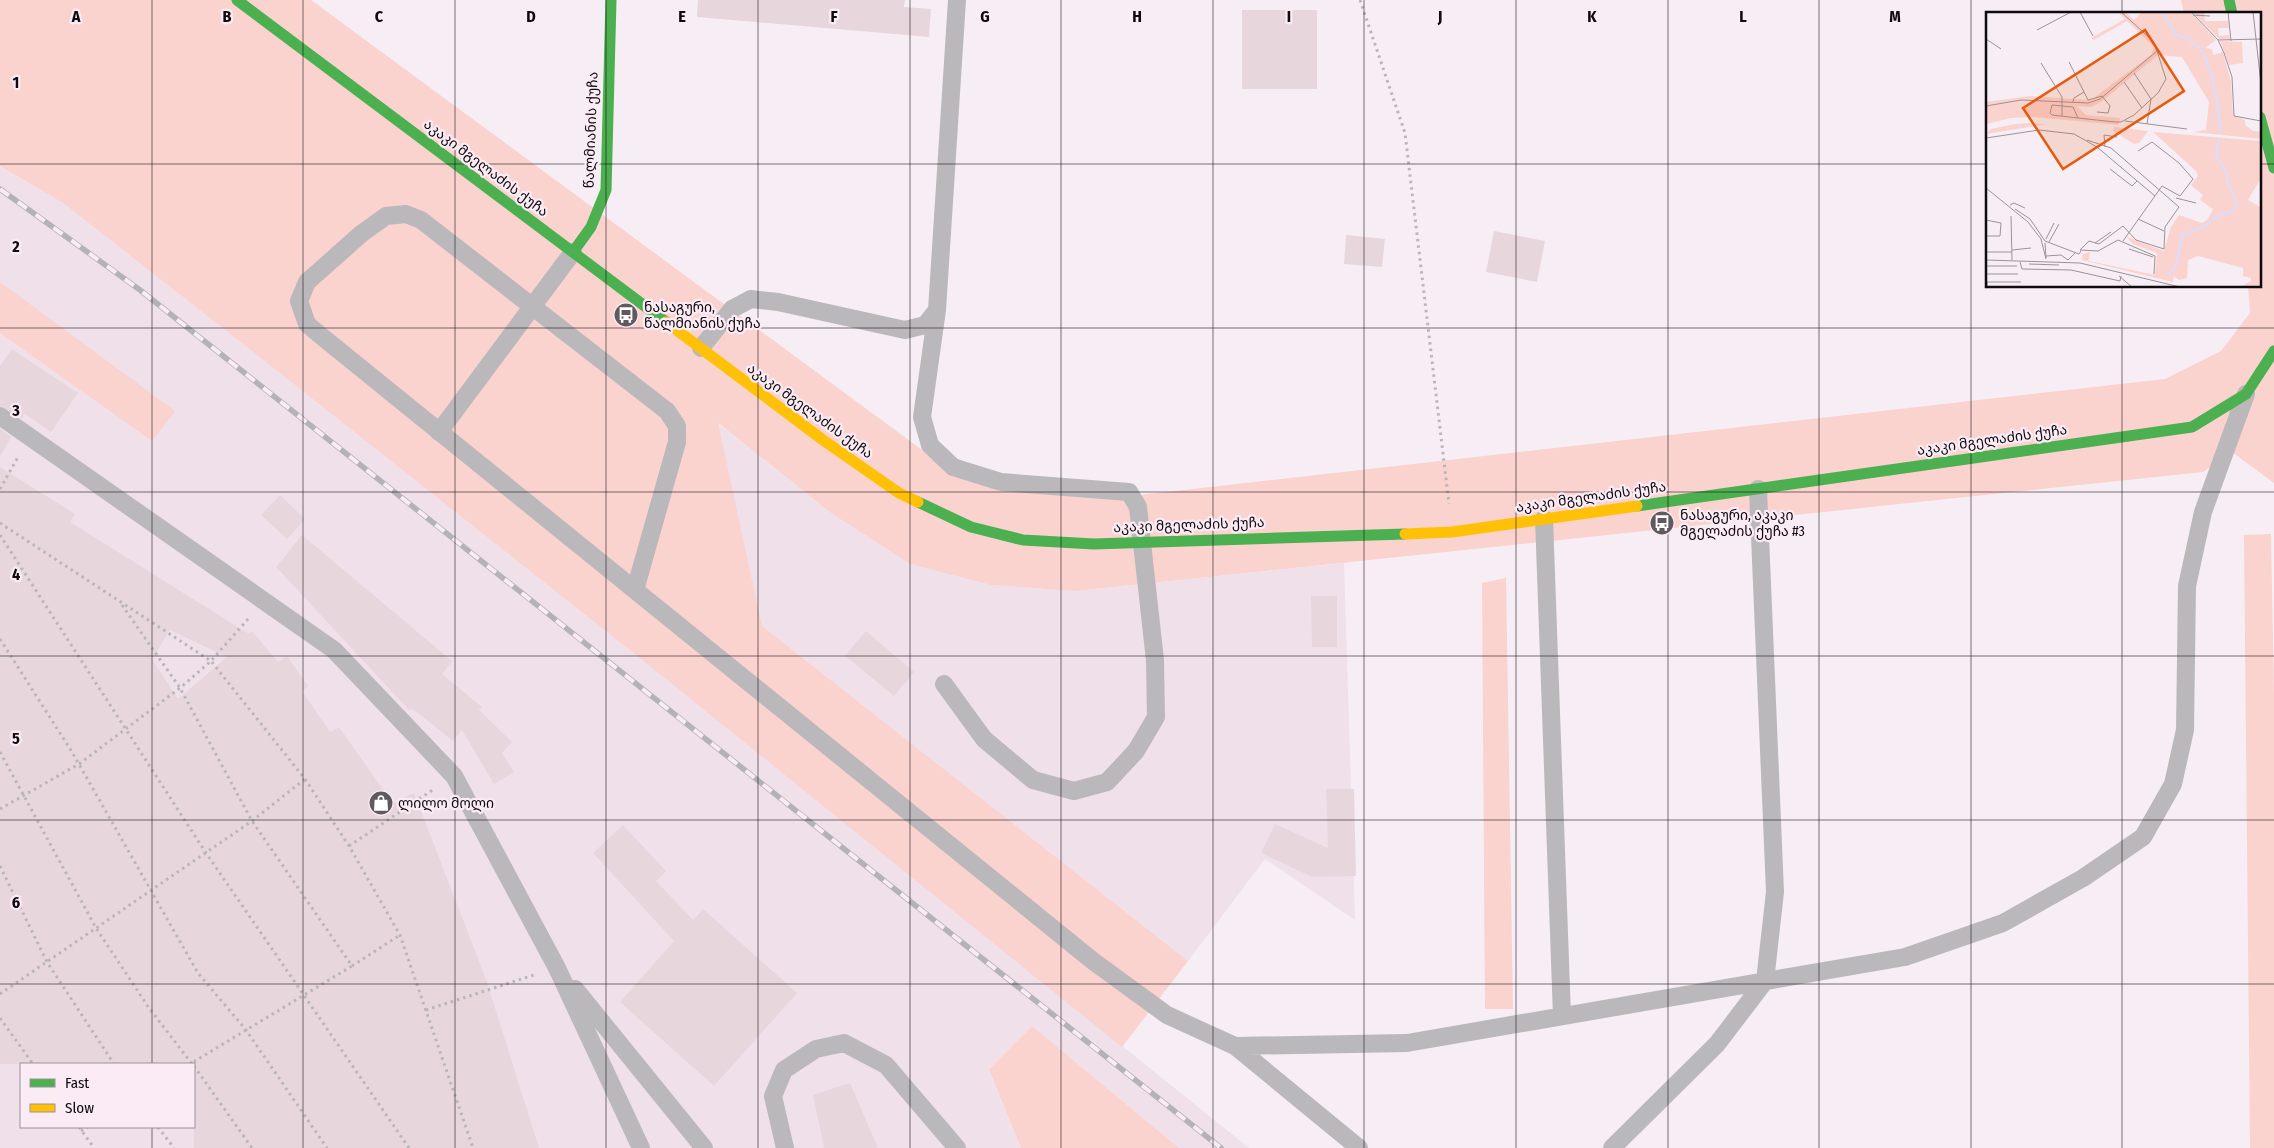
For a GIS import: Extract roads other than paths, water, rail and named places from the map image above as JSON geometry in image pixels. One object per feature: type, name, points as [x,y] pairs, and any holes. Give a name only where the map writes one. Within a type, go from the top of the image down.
[{"type":"street","name":"აკაკი მგელაძის ქუჩა","points":[[237,0],[823,440],[899,493],[971,527],[1023,540],[1094,544],[1452,532],[2192,427],[2246,394],[2274,351]]},
{"type":"street","name":"წალმიანის ქუჩა","points":[[573,252],[592,227],[606,190],[611,0]]},
{"type":"street","points":[[2262,124],[2274,168]]},
{"type":"lane","points":[[944,684],[984,739],[1033,780],[1074,791],[1107,782],[1136,751],[1156,716],[1154,660],[1140,542],[1138,507],[1129,492],[1001,482],[953,467],[930,445],[922,417],[937,310],[957,0]]},
{"type":"lane","points":[[635,590],[677,442],[677,426],[667,411],[421,220],[406,214],[386,216],[361,234],[307,282],[300,301],[307,324],[439,432],[1093,961],[1167,1015],[1235,1046],[1359,1148]]},
{"type":"lane","points":[[439,432],[573,252]]},
{"type":"lane","points":[[701,348],[732,309],[751,299],[778,302],[905,330],[925,325],[937,310]]},
{"type":"lane","points":[[1235,1046],[1406,1043],[1905,957],[2003,923],[2083,878],[2143,837],[2174,784],[2185,730],[2187,586],[2204,512],[2246,394]]},
{"type":"lane","points":[[0,416],[334,650],[454,776],[557,968],[641,1148]]},
{"type":"lane","points":[[1612,1148],[1718,1044],[1765,981],[1775,892],[1758,488]]},
{"type":"lane","points":[[1544,519],[1562,1016]]},
{"type":"lane","points":[[557,968],[704,1148]]},
{"type":"lane","points":[[785,1148],[773,1096],[784,1070],[816,1049],[844,1043],[886,1065],[957,1148]]},
{"type":"railway","points":[[0,189],[140,290],[1221,1148]]},
{"type":"place","name":"ნასაგური, წალმიანის ქუჩა","points":[[626,315]]},
{"type":"place","name":"ნასაგური, აკაკი მგელაძის ქუჩა #3","points":[[1662,523]]},
{"type":"place","name":"ლილო მოლი","points":[[381,803]]}]
